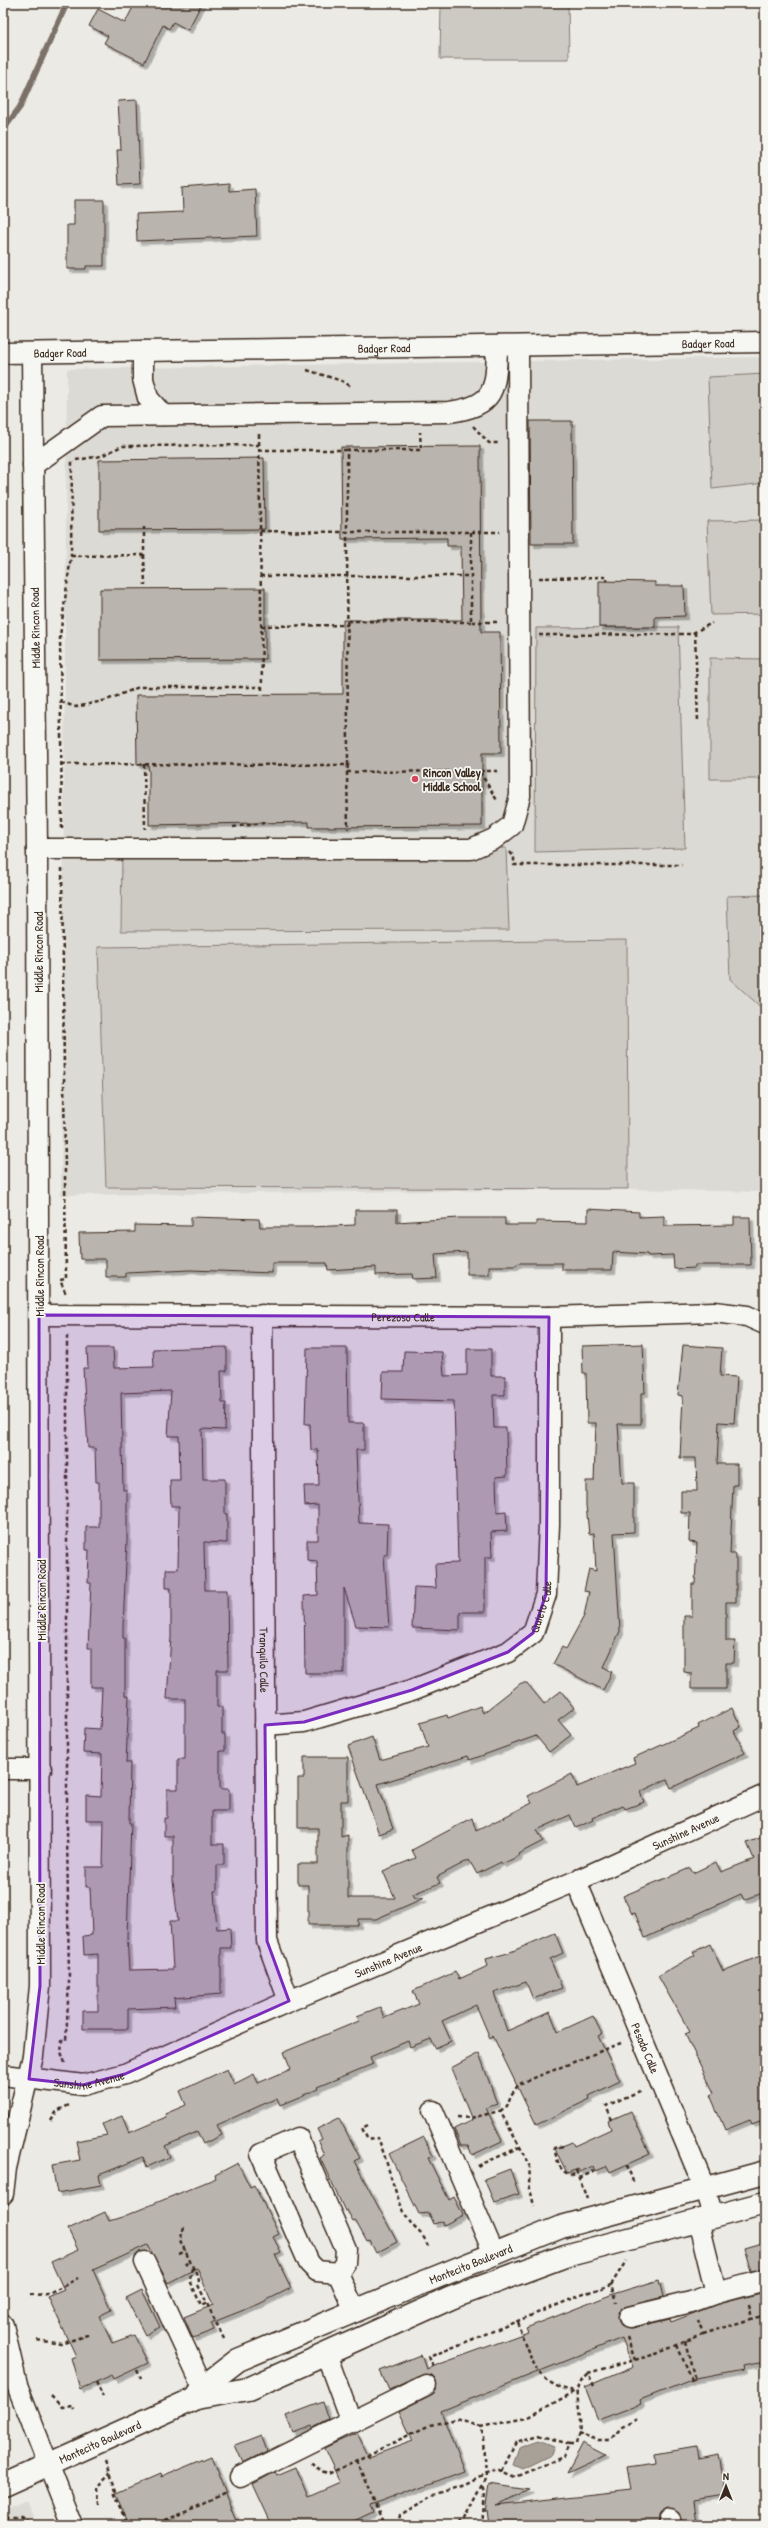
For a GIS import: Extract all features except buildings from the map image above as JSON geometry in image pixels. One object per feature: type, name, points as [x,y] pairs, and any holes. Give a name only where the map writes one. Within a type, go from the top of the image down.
[{"type":"main road","name":"Montecito Boulevard","points":[[3,2485],[200,2392],[238,2360],[355,2311],[561,2227],[765,2172]]},
{"type":"main road","name":"Montecito Boulevard","points":[[200,2392],[248,2388],[451,2298],[564,2256],[765,2203]]},
{"type":"street","name":"Badger Road","points":[[3,354],[765,342]]},
{"type":"street","points":[[33,465],[102,416],[449,412],[470,409],[487,399],[496,378],[497,346]]},
{"type":"street","points":[[37,849],[471,849],[498,836],[512,825],[520,796],[518,347]]},
{"type":"street","points":[[143,351],[143,379],[148,398],[163,415]]},
{"type":"street","name":"Middle Rincon Road","points":[[3,2194],[6,2168],[29,2079],[36,2038],[40,1986],[41,1769],[37,849],[32,354]]},
{"type":"street","name":"Perezoso Calle","points":[[39,1315],[549,1317],[714,1312],[747,1316],[765,1324]]},
{"type":"street","name":"Tranquilo Calle","points":[[262,1315],[267,1941],[289,2001]]},
{"type":"street","name":"Quieto Calle","points":[[265,1725],[304,1722],[412,1690],[508,1652],[533,1633],[546,1594],[549,1524],[549,1317]]},
{"type":"street","points":[[3,1769],[41,1769]]},
{"type":"street","name":"Sunshine Avenue","points":[[3,2075],[83,2084],[125,2074],[289,2001],[576,1880],[765,1795]]},
{"type":"street","name":"Pesado Calle","points":[[576,1880],[705,2188],[706,2218],[716,2292]]},
{"type":"street","points":[[433,2111],[494,2254]]},
{"type":"street","points":[[298,2138],[346,2249],[345,2263],[338,2274],[317,2271],[309,2263],[261,2154],[298,2138]]},
{"type":"street","points":[[145,2262],[200,2392]]},
{"type":"street","points":[[338,2274],[355,2311]]},
{"type":"street","points":[[625,2318],[691,2302],[716,2292],[765,2280]]},
{"type":"street","points":[[3,2325],[17,2385],[47,2465],[72,2525]]},
{"type":"street","points":[[326,2354],[351,2422]]},
{"type":"street","points":[[240,2477],[426,2385]]},
{"type":"path","points":[[301,368],[342,381],[352,387]]},
{"type":"path","points":[[259,450],[347,450],[352,448],[421,450],[420,425]]},
{"type":"path","points":[[259,432],[262,691]]},
{"type":"path","points":[[66,1294],[60,1280],[66,1279],[60,636],[71,556],[72,460],[101,456],[122,446],[259,445]]},
{"type":"path","points":[[347,450],[348,848]]},
{"type":"path","points":[[144,527],[145,585]]},
{"type":"path","points":[[260,531],[508,532]]},
{"type":"path","points":[[471,532],[471,622]]},
{"type":"path","points":[[71,556],[144,555]]},
{"type":"path","points":[[260,576],[347,578],[471,576]]},
{"type":"path","points":[[537,578],[607,577],[607,581]]},
{"type":"path","points":[[348,621],[507,622]]},
{"type":"path","points":[[531,635],[695,632],[712,623]]},
{"type":"path","points":[[261,626],[348,625]]},
{"type":"path","points":[[695,632],[698,722]]},
{"type":"path","points":[[61,702],[76,707],[107,700],[139,687],[262,687]]},
{"type":"path","points":[[61,764],[348,765]]},
{"type":"path","points":[[144,764],[145,830]]},
{"type":"path","points":[[480,771],[500,805]]},
{"type":"path","points":[[347,772],[520,771]]},
{"type":"path","points":[[498,836],[514,857],[514,864],[682,864]]},
{"type":"path","points":[[66,2064],[61,2052],[62,2041],[66,2041],[69,1980],[66,1807],[67,1335]]},
{"type":"path","points":[[433,2111],[449,2116],[471,2118],[500,2111],[508,2106],[511,2095],[518,2084],[620,2043]]},
{"type":"path","points":[[612,2120],[606,2106],[660,2082]]},
{"type":"path","points":[[51,2121],[57,2111],[72,2104]]},
{"type":"path","points":[[500,2111],[530,2165],[529,2184],[534,2206]]},
{"type":"path","points":[[368,2125],[362,2128],[368,2140],[378,2138],[388,2161],[390,2175],[410,2222],[424,2234],[428,2246]]},
{"type":"path","points":[[564,2146],[554,2148],[559,2166],[564,2173],[569,2176],[578,2174]]},
{"type":"path","points":[[476,2167],[520,2147]]},
{"type":"path","points":[[627,2165],[634,2184]]},
{"type":"path","points":[[579,2178],[593,2172],[590,2167]]},
{"type":"path","points":[[576,2170],[594,2218]]},
{"type":"path","points":[[184,2227],[180,2240],[225,2341]]},
{"type":"path","points":[[179,2254],[186,2251]]},
{"type":"path","points":[[426,2385],[438,2380],[429,2357],[611,2285],[628,2257]]},
{"type":"path","points":[[185,2265],[190,2262]]},
{"type":"path","points":[[192,2267],[190,2280],[201,2306],[207,2303]]},
{"type":"path","points":[[30,2294],[49,2294],[78,2278]]},
{"type":"path","points":[[611,2285],[625,2318],[635,2360]]},
{"type":"path","points":[[691,2302],[703,2334]]},
{"type":"path","points":[[502,2471],[516,2442],[539,2435],[569,2444],[576,2444],[580,2423],[576,2391],[583,2377],[588,2374],[635,2360],[703,2334],[765,2315]]},
{"type":"path","points":[[517,2322],[539,2372],[550,2384],[561,2390],[576,2391]]},
{"type":"path","points":[[37,2340],[61,2344],[90,2334]]},
{"type":"path","points":[[686,2341],[696,2381]]},
{"type":"path","points":[[677,2345],[692,2383]]},
{"type":"path","points":[[137,2370],[141,2380]]},
{"type":"path","points":[[588,2374],[594,2386]]},
{"type":"path","points":[[96,2382],[103,2397]]},
{"type":"path","points":[[299,2447],[321,2472],[328,2474],[430,2425],[457,2419],[480,2427],[526,2418],[576,2391]]},
{"type":"path","points":[[51,2396],[62,2407],[73,2406],[74,2409]]},
{"type":"path","points":[[578,2433],[598,2440],[609,2440],[621,2427],[636,2419]]},
{"type":"path","points":[[455,2525],[465,2519],[483,2485],[486,2473],[484,2437],[480,2427]]},
{"type":"path","points":[[99,2440],[116,2491],[114,2492],[128,2525]]},
{"type":"path","points":[[398,2525],[400,2515],[437,2493],[465,2484],[486,2473],[502,2471],[515,2477],[563,2457],[569,2444]]},
{"type":"path","points":[[356,2460],[384,2525]]},
{"type":"path","points":[[98,2505],[97,2487],[110,2473]]},
{"type":"path","points":[[151,2525],[204,2505],[226,2492],[240,2477]]},
{"type":"path","points":[[482,2525],[485,2492],[483,2485]]},
{"type":"path","points":[[9,2525],[6,2518],[21,2518],[31,2525]]},
{"type":"path","points":[[107,2524],[116,2525]]},
{"type":"highlighted area","points":[[39,1315],[549,1317],[546,1594],[533,1633],[508,1652],[412,1690],[304,1722],[265,1725],[267,1941],[289,2001],[125,2074],[83,2085],[29,2079],[40,1986]]},
{"type":"shaded area","points":[[441,3],[568,3],[569,59],[440,59]]},
{"type":"shaded area","name":"Rincon Valley Middle School","points":[[765,357],[765,1192],[628,1189],[61,1195],[67,369]]},
{"type":"shaded area","points":[[765,374],[765,483],[712,489],[708,377]]},
{"type":"shaded area","points":[[765,520],[765,614],[711,615],[707,521]]},
{"type":"shaded area","points":[[678,627],[685,848],[535,852],[536,628]]},
{"type":"shaded area","points":[[710,658],[765,659],[765,779],[710,779]]},
{"type":"shaded area","points":[[506,848],[509,930],[121,931],[122,851]]},
{"type":"shaded area","points":[[765,895],[765,1011],[730,979],[727,896]]},
{"type":"shaded area","points":[[627,940],[628,1189],[106,1187],[98,947]]},
{"type":"shaded area","points":[[539,2440],[554,2446],[551,2455],[522,2469],[513,2465],[519,2447]]},
{"type":"shaded area","points":[[26,2501],[37,2525],[3,2525],[3,2512]]},
{"type":"waterway","points":[[3,130],[20,107],[67,3]]},
{"type":"place","name":"Rincon Valley Middle School","points":[[415,779]]}]
